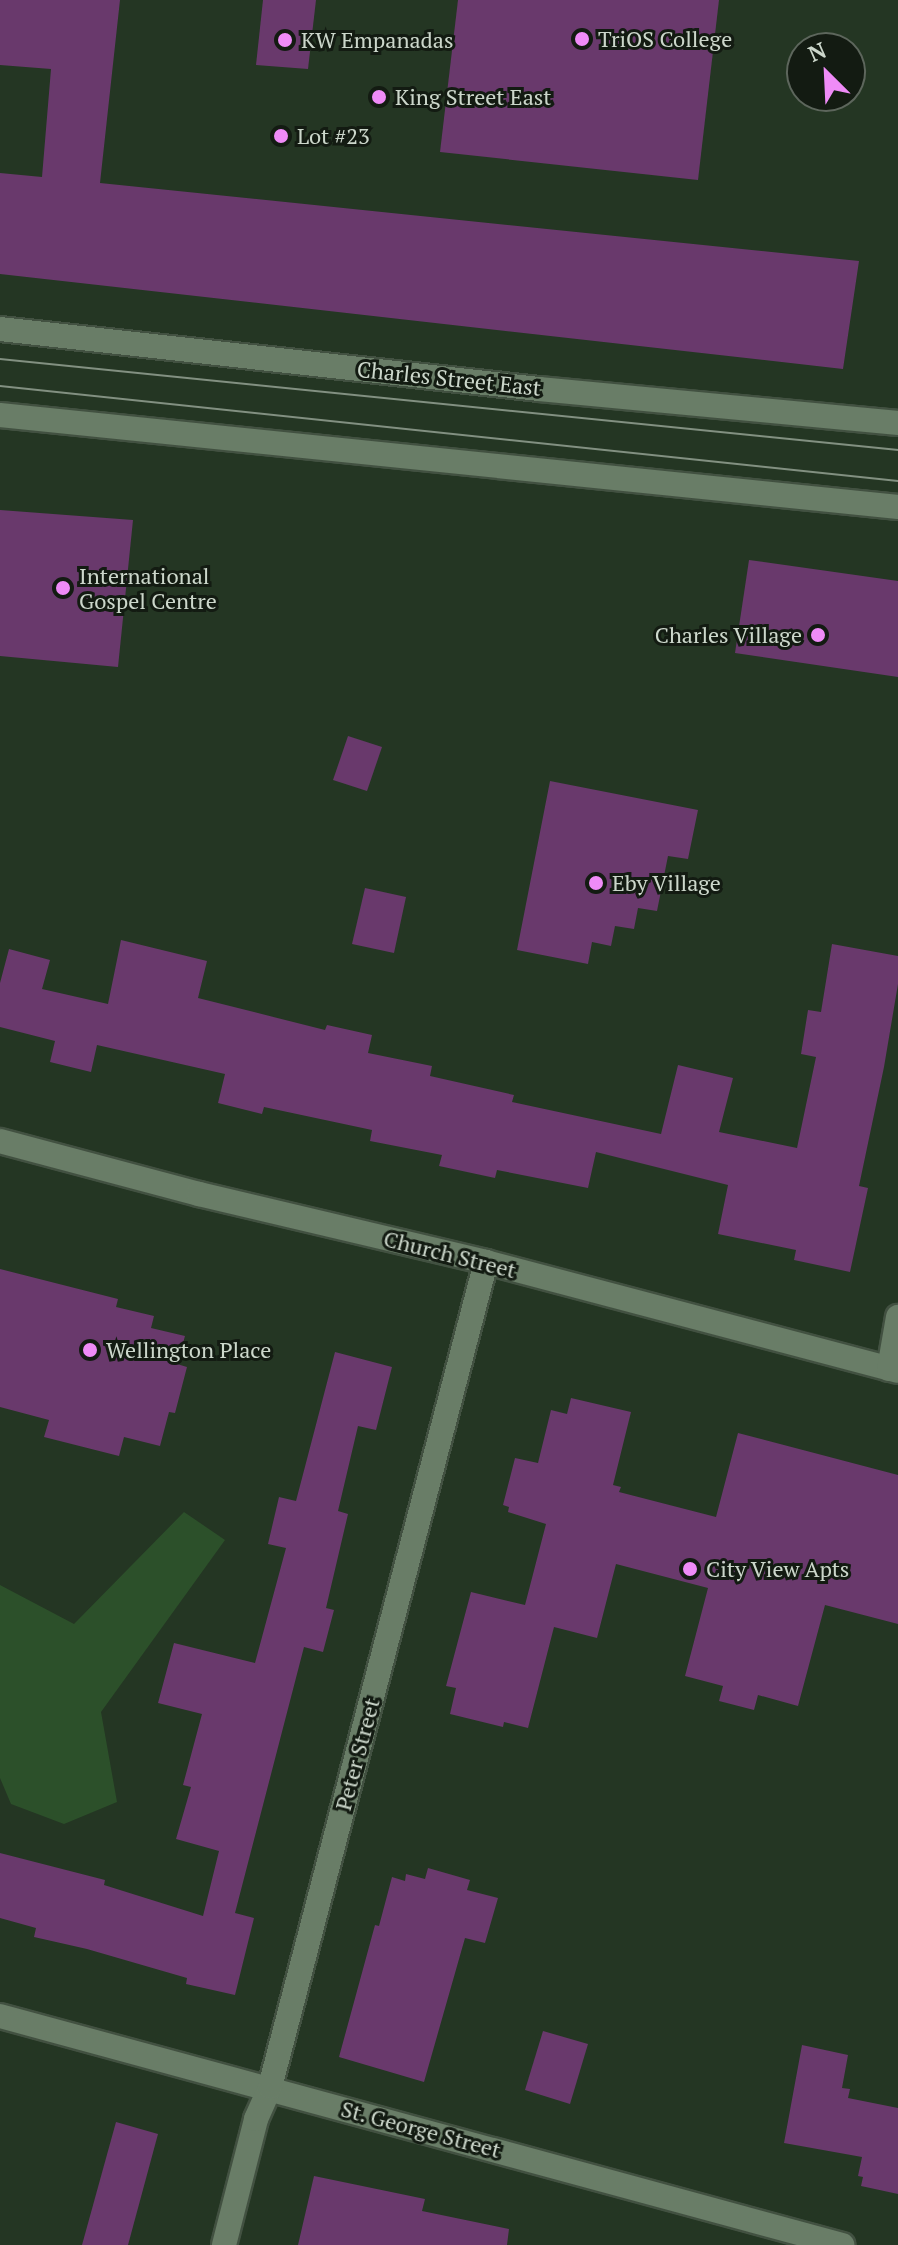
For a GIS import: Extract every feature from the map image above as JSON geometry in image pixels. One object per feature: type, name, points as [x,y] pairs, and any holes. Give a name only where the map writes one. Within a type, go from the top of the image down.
[{"type":"street","name":"Charles Street East","points":[[0,329],[539,389],[898,423]]},
{"type":"street","points":[[0,415],[898,507]]},
{"type":"street","name":"Church Street","points":[[0,1141],[199,1194],[486,1262],[894,1370]]},
{"type":"street","name":"Peter Street","points":[[224,2245],[256,2119],[270,2087],[486,1262]]},
{"type":"street","points":[[894,1370],[898,1317]]},
{"type":"street","name":"St. George Street","points":[[0,2016],[842,2245]]},
{"type":"green space","points":[[184,1512],[225,1540],[101,1712],[117,1802],[64,1824],[11,1804],[0,1778],[0,1585],[74,1624]]},
{"type":"building","points":[[0,0],[120,0],[100,183],[859,261],[843,369],[0,274],[0,173],[42,177],[51,69],[0,65]]},
{"type":"building","points":[[263,0],[316,0],[308,69],[256,65]]},
{"type":"building","points":[[458,0],[719,0],[698,180],[440,152]]},
{"type":"building","name":"International Gospel Centre","points":[[0,510],[133,520],[118,667],[0,656]]},
{"type":"building","name":"Charles Village","points":[[749,560],[898,581],[898,677],[735,653]]},
{"type":"building","points":[[348,736],[382,747],[367,791],[333,780]]},
{"type":"building","name":"Eby Village","points":[[550,781],[698,810],[688,859],[668,856],[657,911],[638,908],[634,929],[615,926],[611,946],[592,942],[588,964],[517,950]]},
{"type":"building","points":[[365,888],[406,897],[394,953],[352,944]]},
{"type":"building","points":[[121,940],[207,961],[198,998],[325,1030],[327,1025],[372,1035],[368,1053],[432,1066],[430,1076],[514,1095],[512,1102],[661,1134],[678,1065],[733,1078],[719,1132],[797,1148],[816,1057],[801,1054],[808,1010],[821,1012],[832,944],[898,956],[898,984],[884,1067],[859,1186],[868,1188],[850,1272],[794,1260],[796,1250],[718,1234],[728,1185],[596,1152],[588,1188],[497,1170],[495,1178],[439,1166],[442,1155],[370,1141],[372,1130],[264,1107],[262,1114],[218,1103],[225,1074],[97,1045],[91,1072],[50,1062],[55,1041],[0,1027],[0,983],[9,949],[50,960],[42,989],[108,1004]]},
{"type":"building","name":"Wellington Place","points":[[0,1269],[118,1299],[116,1307],[154,1316],[151,1328],[185,1336],[177,1364],[187,1367],[175,1413],[169,1412],[160,1446],[124,1437],[119,1456],[44,1437],[49,1420],[0,1407]]},
{"type":"building","points":[[335,1352],[392,1367],[376,1430],[358,1426],[338,1511],[348,1514],[326,1608],[334,1610],[323,1652],[304,1647],[235,1913],[254,1918],[235,1995],[186,1984],[187,1978],[87,1949],[34,1937],[36,1928],[0,1918],[0,1853],[105,1880],[104,1885],[203,1916],[219,1851],[176,1839],[191,1787],[183,1785],[202,1714],[158,1703],[174,1643],[255,1663],[286,1548],[268,1544],[279,1497],[296,1501]]},
{"type":"building","points":[[571,1398],[631,1412],[613,1485],[621,1487],[619,1492],[716,1517],[738,1433],[898,1475],[898,1624],[825,1605],[798,1706],[758,1695],[754,1710],[719,1701],[723,1686],[685,1676],[708,1588],[616,1564],[597,1638],[554,1627],[528,1728],[504,1722],[503,1727],[450,1714],[456,1688],[446,1686],[471,1592],[525,1605],[546,1524],[508,1512],[509,1507],[503,1505],[515,1458],[538,1463],[551,1410],[567,1414]]},
{"type":"building","points":[[428,1868],[470,1880],[467,1890],[498,1898],[485,1943],[465,1938],[424,2082],[339,2057],[375,1925],[379,1926],[392,1877],[405,1881],[406,1874],[425,1879]]},
{"type":"building","points":[[543,2031],[588,2044],[570,2104],[525,2090]]},
{"type":"building","points":[[802,2045],[848,2055],[842,2088],[850,2089],[848,2098],[898,2108],[898,2194],[861,2186],[863,2177],[858,2176],[862,2157],[784,2143]]},
{"type":"building","points":[[116,2122],[158,2134],[128,2245],[82,2245]]},
{"type":"building","points":[[314,2176],[425,2199],[422,2211],[509,2229],[507,2245],[298,2245]]},
{"type":"tram line","points":[[0,359],[898,450]]},
{"type":"tram line","points":[[0,386],[898,481]]},
{"type":"place","name":"TriOS College","points":[[582,39]]},
{"type":"place","name":"KW Empanadas","points":[[285,40]]},
{"type":"place","name":"King Street East","points":[[379,97]]},
{"type":"place","name":"Lot #23","points":[[281,136]]},
{"type":"place","name":"International Gospel Centre","points":[[63,588]]},
{"type":"place","name":"Charles Village","points":[[818,635]]},
{"type":"place","name":"Eby Village","points":[[596,883]]},
{"type":"place","name":"Wellington Place","points":[[90,1350]]},
{"type":"place","name":"City View Apts","points":[[690,1569]]}]
